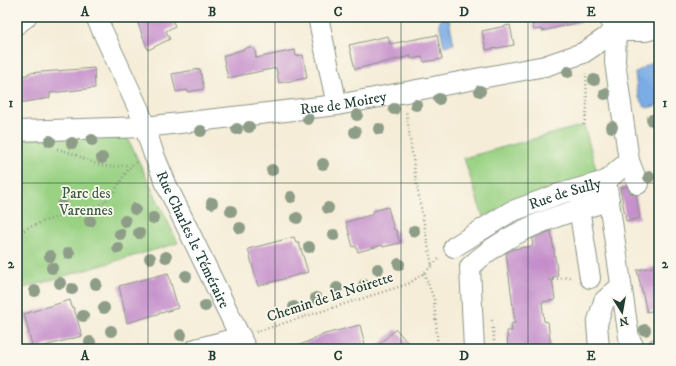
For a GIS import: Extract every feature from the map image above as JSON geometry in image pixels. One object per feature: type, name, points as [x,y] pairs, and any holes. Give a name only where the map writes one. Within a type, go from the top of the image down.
[{"type":"street","points":[[17,24],[26,17]]},
{"type":"street","name":"Rue Charles le Téméraire","points":[[96,17],[139,110],[154,155],[243,343]]},
{"type":"street","points":[[318,17],[337,105]]},
{"type":"street","points":[[638,184],[629,161],[615,62],[612,24],[646,31],[659,27]]},
{"type":"street","name":"Rue de Moirey","points":[[17,131],[145,127],[337,105],[404,94],[545,66],[583,53],[612,24]]},
{"type":"street","name":"Rue de Sully","points":[[454,247],[510,212],[559,194],[606,181],[629,161]]},
{"type":"street","points":[[606,181],[628,338],[635,349]]},
{"type":"street","points":[[474,349],[470,267],[483,254],[523,229],[579,208],[609,201]]},
{"type":"street","points":[[579,208],[590,278]]},
{"type":"street","points":[[599,348],[597,324],[604,301],[621,286]]},
{"type":"street","points":[[196,349],[243,343]]},
{"type":"path","points":[[584,125],[587,107],[586,73]]},
{"type":"path","points":[[404,94],[416,182],[432,266],[424,273],[434,299],[438,349]]},
{"type":"path","points":[[54,148],[100,166],[114,168],[131,164],[154,155]]},
{"type":"path","points":[[17,234],[46,221],[91,210],[98,206],[113,194],[131,164]]},
{"type":"path","points":[[549,280],[570,277],[569,270]]},
{"type":"path","name":"Chemin de la Noirette","points":[[243,343],[408,284],[424,273]]},
{"type":"green space","points":[[584,125],[597,173],[512,204],[483,217],[464,158]]},
{"type":"green space","name":"Parc des Varennes","points":[[123,135],[128,139],[178,243],[17,290],[17,139]]},
{"type":"water","points":[[447,17],[454,44],[444,46],[439,22],[441,22],[440,19]]},
{"type":"water","points":[[659,60],[659,105],[647,108],[643,105],[639,97],[635,73],[645,66]]},
{"type":"building","points":[[159,17],[171,17],[175,26],[166,31],[170,39],[148,50],[136,18],[149,22]]},
{"type":"building","points":[[531,17],[580,17],[581,22],[542,31],[542,29],[534,30]]},
{"type":"building","points":[[510,25],[514,45],[486,50],[482,31]]},
{"type":"building","points":[[437,35],[442,59],[424,62],[422,57],[411,59],[411,56],[355,69],[349,45],[388,36],[390,44]]},
{"type":"building","points":[[250,47],[255,50],[256,58],[295,50],[296,56],[303,55],[307,78],[279,83],[276,68],[228,78],[223,56]]},
{"type":"building","points":[[94,68],[95,88],[50,93],[50,98],[18,103],[17,76],[28,75],[28,73]]},
{"type":"building","points":[[200,69],[204,89],[188,92],[187,90],[176,92],[172,74]]},
{"type":"building","points":[[627,186],[631,193],[636,195],[640,218],[626,221],[620,188]]},
{"type":"building","points":[[388,207],[394,230],[396,230],[400,243],[383,247],[382,245],[358,252],[356,246],[353,247],[346,222],[374,214],[373,211]]},
{"type":"building","points":[[551,231],[558,276],[552,277],[555,300],[542,302],[544,321],[548,322],[551,349],[508,349],[507,331],[512,331],[511,324],[515,323],[506,253],[514,249],[533,246],[532,239]]},
{"type":"building","points":[[294,237],[296,243],[299,243],[308,272],[258,286],[248,249]]},
{"type":"building","points":[[659,266],[659,309],[647,312],[637,270]]},
{"type":"building","points":[[168,273],[178,308],[127,323],[119,286]]},
{"type":"building","points":[[70,300],[72,307],[74,308],[82,336],[33,349],[24,314]]},
{"type":"building","points":[[360,325],[366,349],[291,349],[325,334]]},
{"type":"building","points":[[396,329],[413,349],[374,349]]}]
